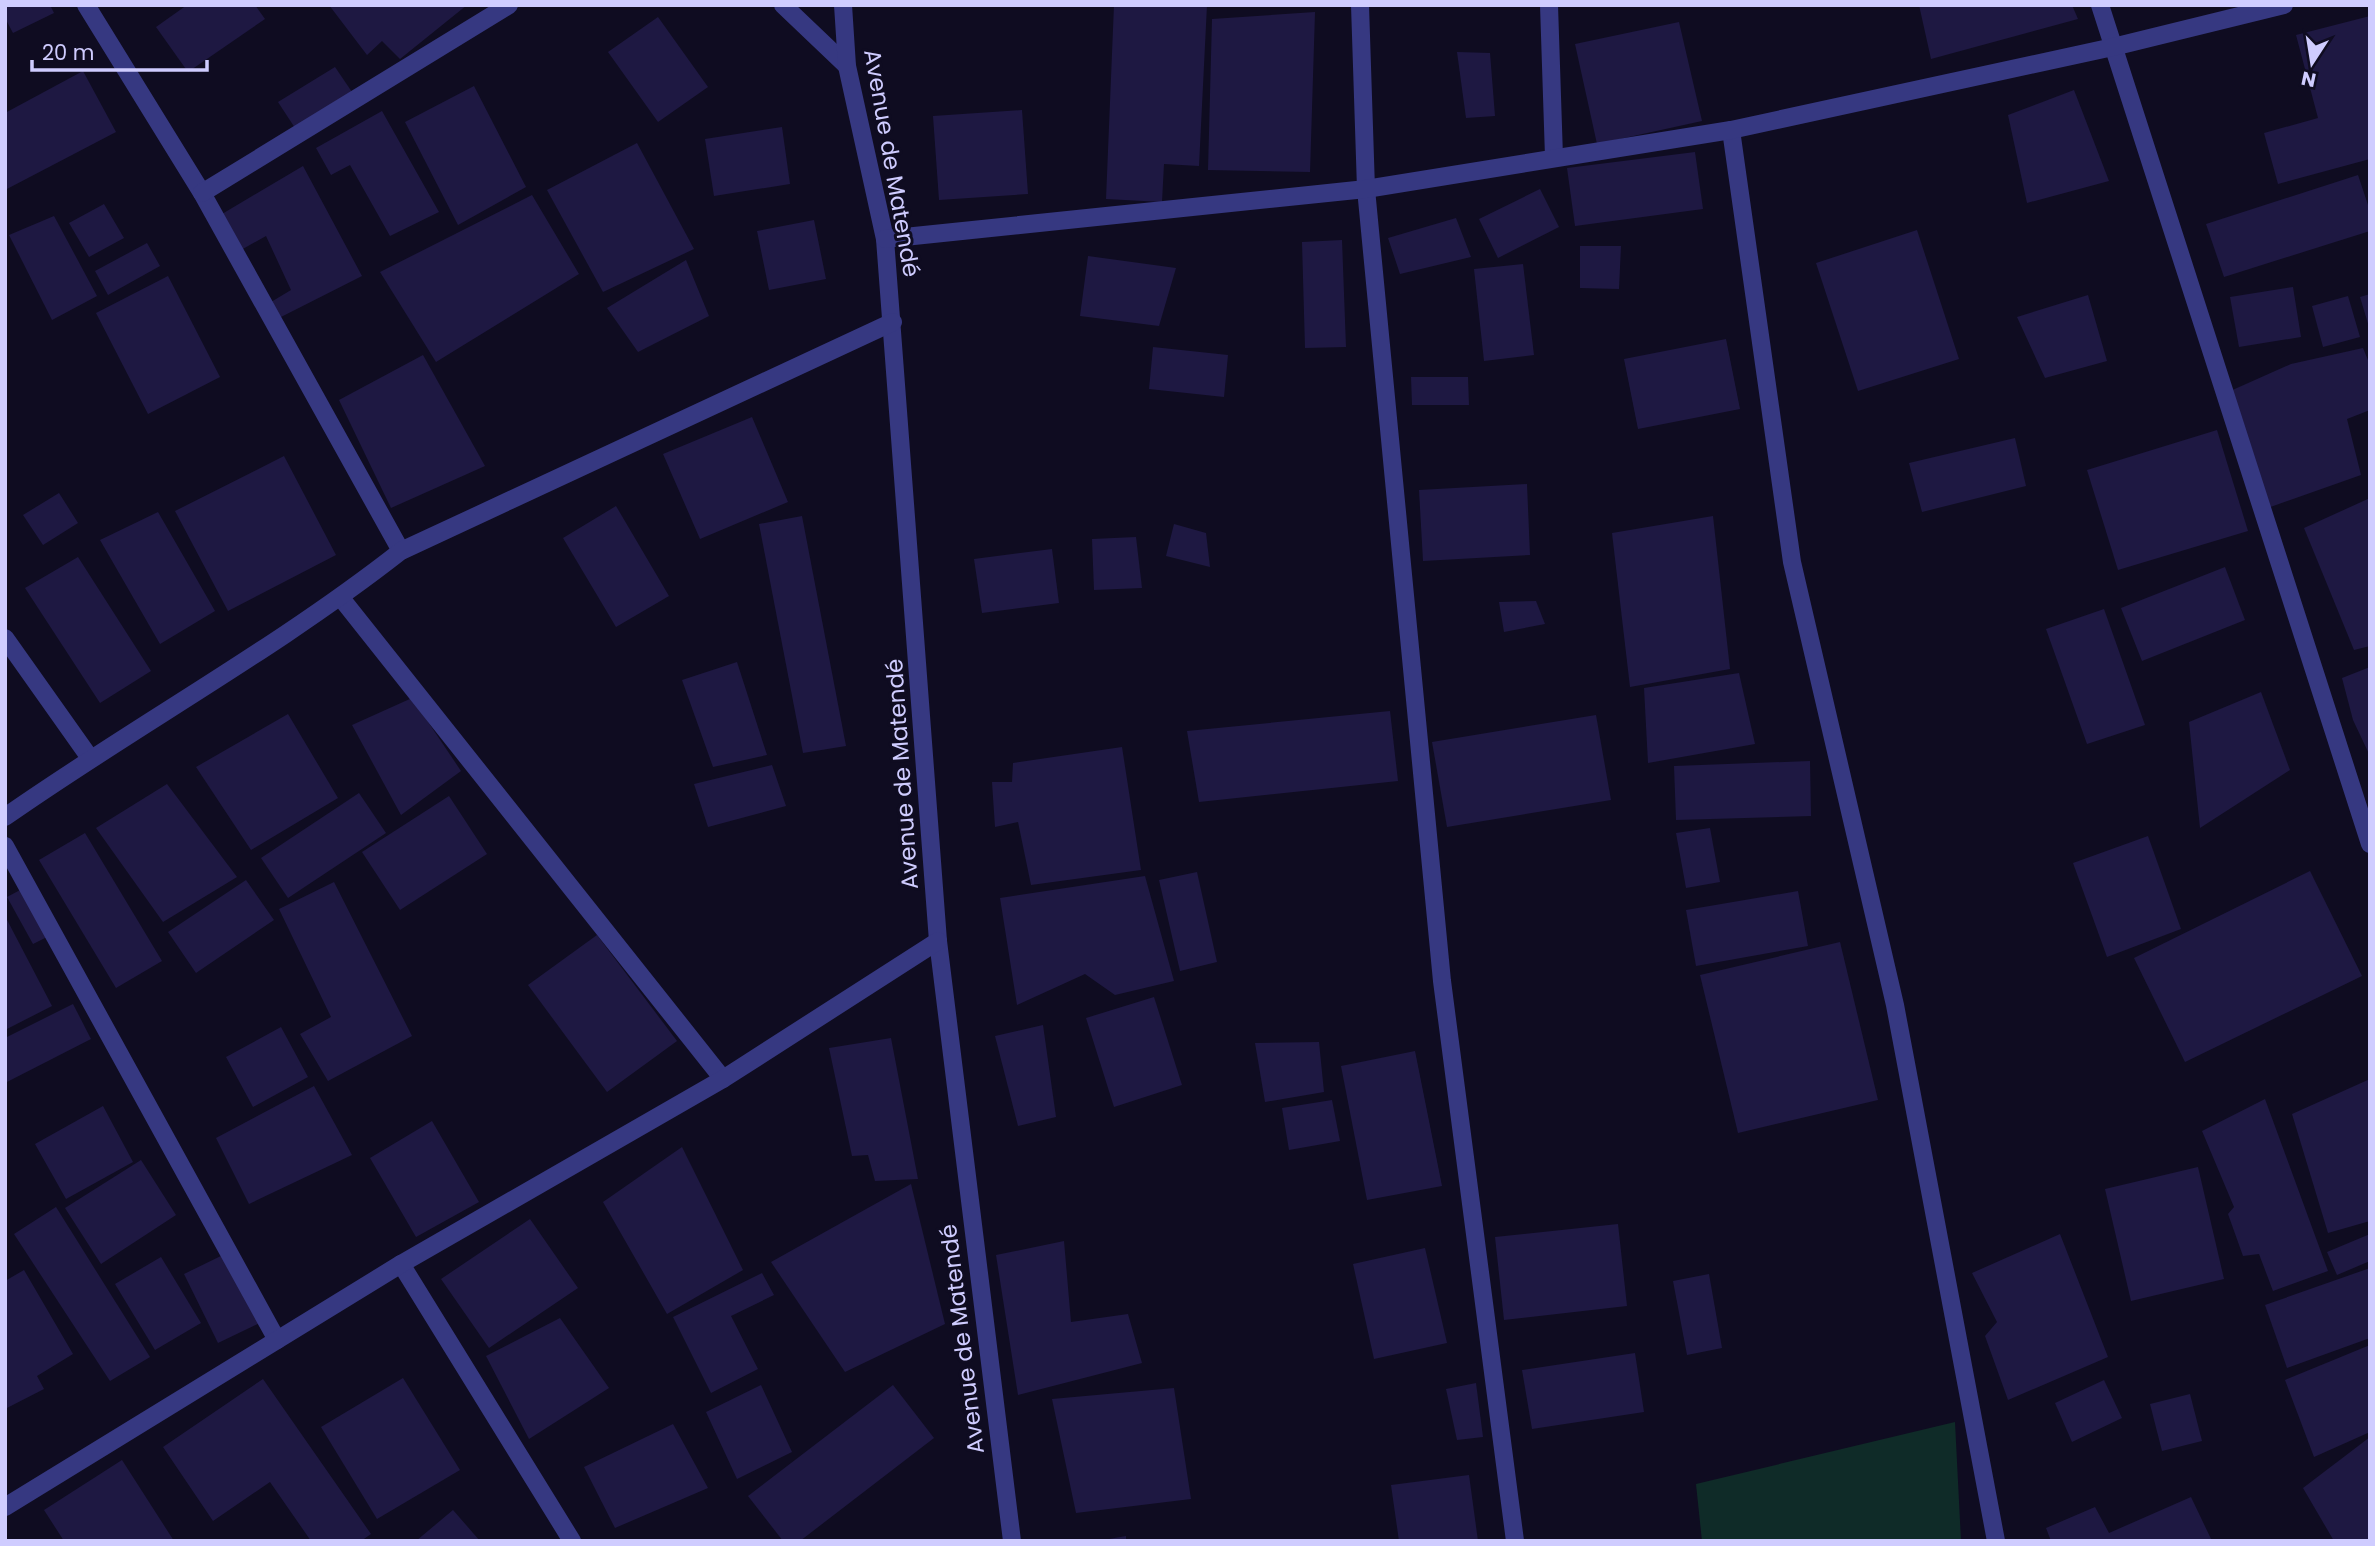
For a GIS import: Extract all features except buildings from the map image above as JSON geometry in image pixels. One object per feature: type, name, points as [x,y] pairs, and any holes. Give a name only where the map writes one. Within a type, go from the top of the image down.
[{"type":"street","points":[[86,5],[202,193],[401,551]]},
{"type":"street","points":[[202,193],[509,5]]},
{"type":"street","points":[[783,5],[847,66]]},
{"type":"street","name":"Avenue de Matendé","points":[[843,5],[847,66],[885,239],[939,941],[1012,1541]]},
{"type":"street","points":[[1360,5],[1366,189],[1442,981],[1515,1541]]},
{"type":"street","points":[[1549,5],[1555,157]]},
{"type":"street","points":[[2100,5],[2370,844]]},
{"type":"street","points":[[885,239],[1366,189],[1731,130],[2113,47],[2284,5]]},
{"type":"street","points":[[1731,130],[1792,562],[1895,1005],[1996,1541]]},
{"type":"street","points":[[5,817],[90,758],[341,598],[401,551],[893,321]]},
{"type":"street","points":[[341,598],[723,1079]]},
{"type":"street","points":[[5,638],[90,758]]},
{"type":"street","points":[[5,846],[278,1340]]},
{"type":"street","points":[[5,1507],[401,1264],[723,1079],[939,941]]},
{"type":"street","points":[[401,1264],[572,1541]]},
{"type":"green space","points":[[1955,1422],[1961,1541],[1702,1541],[1696,1484]]}]
